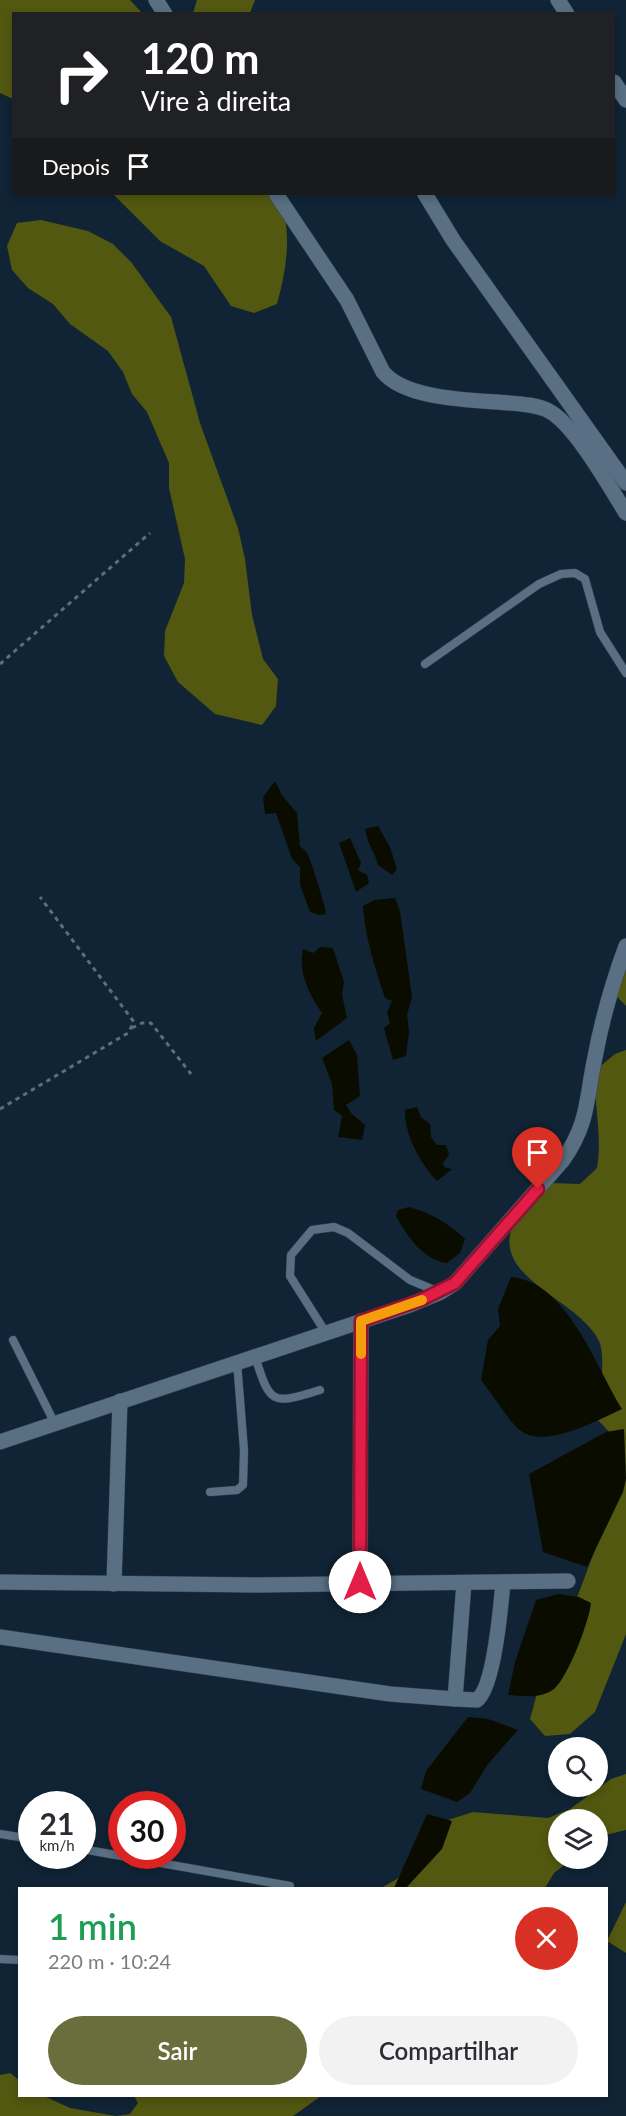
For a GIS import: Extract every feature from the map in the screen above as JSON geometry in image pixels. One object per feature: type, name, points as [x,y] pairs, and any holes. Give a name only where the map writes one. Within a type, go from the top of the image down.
[{"type":"street","points":[[615,84],[626,100]]},
{"type":"street","points":[[277,195],[347,300],[383,372],[392,382],[404,388],[456,398],[547,409],[571,432],[626,513]]},
{"type":"street","points":[[426,195],[453,240],[626,483]]},
{"type":"street","points":[[0,1442],[361,1321],[441,1292],[455,1283],[526,1204],[577,1139],[585,1119],[598,1042],[626,946]]},
{"type":"street","points":[[360,1582],[361,1321]]},
{"type":"street","points":[[114,1584],[120,1401]]},
{"type":"street","points":[[0,1582],[258,1585],[568,1581]]},
{"type":"street","points":[[0,1637],[390,1694],[477,1700],[485,1691],[495,1650],[503,1582]]},
{"type":"street","points":[[455,1699],[465,1583]]},
{"type":"lane","points":[[425,664],[539,584],[561,574],[575,573],[585,579],[600,632],[626,673]]},
{"type":"lane","points":[[326,1333],[290,1276],[291,1255],[312,1230],[334,1227],[348,1233],[410,1280],[441,1292]]},
{"type":"lane","points":[[13,1340],[55,1424]]},
{"type":"lane","points":[[255,1356],[265,1388],[273,1396],[284,1401],[320,1390]]},
{"type":"lane","points":[[210,1492],[237,1490],[243,1485],[244,1450],[237,1362]]},
{"type":"lane","points":[[0,1834],[18,1837]]},
{"type":"lane","points":[[96,1851],[290,1886]]},
{"type":"lane","points":[[0,1959],[18,1960]]},
{"type":"path","points":[[0,664],[150,533]]},
{"type":"path","points":[[40,897],[131,1016],[132,1028]]},
{"type":"path","points":[[0,1109],[142,1023],[151,1023],[191,1074]]},
{"type":"green space","points":[[0,0],[130,0],[141,12],[12,12],[12,99],[0,93]]},
{"type":"green space","points":[[197,0],[255,0],[250,12],[193,12]]},
{"type":"green space","points":[[114,195],[278,195],[286,221],[287,249],[277,304],[254,313],[231,306],[204,266],[160,241]]},
{"type":"green space","points":[[41,220],[88,231],[113,244],[131,262],[171,317],[200,423],[238,528],[245,559],[252,615],[263,659],[278,679],[276,706],[262,725],[215,714],[178,682],[164,656],[165,631],[184,583],[185,559],[169,488],[169,463],[147,412],[132,394],[123,372],[108,351],[70,324],[53,304],[28,288],[12,270],[7,246],[17,223]]},
{"type":"green space","points":[[626,940],[626,1006],[611,990]]},
{"type":"green space","points":[[626,1050],[626,1634],[595,1712],[570,1734],[545,1736],[530,1719],[538,1690],[570,1616],[601,1534],[613,1436],[597,1419],[602,1368],[599,1341],[588,1326],[573,1312],[522,1271],[512,1256],[510,1238],[520,1213],[552,1183],[580,1184],[597,1168],[599,1142],[597,1069],[615,1054]]},
{"type":"green space","points":[[626,1774],[626,1830],[608,1834],[608,1809],[570,1809],[586,1797],[608,1797],[608,1781]]},
{"type":"green space","points":[[473,1812],[548,1818],[548,1869],[559,1869],[546,1887],[383,1887],[397,1879],[448,1820]]},
{"type":"green space","points":[[626,1902],[626,1953],[608,1942]]},
{"type":"green space","points":[[10,2073],[18,2079],[18,2097],[46,2097],[70,2108],[116,2116],[0,2116],[0,2075]]},
{"type":"green space","points":[[135,2097],[320,2097],[293,2116],[116,2116],[130,2114],[138,2103]]},
{"type":"shaded area","points":[[275,781],[282,795],[297,813],[300,846],[309,857],[326,914],[310,912],[300,885],[300,867],[292,859],[276,813],[265,814],[263,797]]},
{"type":"shaded area","points":[[378,826],[390,847],[397,869],[392,875],[378,865],[366,835],[365,829]]},
{"type":"shaded area","points":[[350,838],[361,863],[358,870],[367,875],[369,883],[356,892],[339,843]]},
{"type":"shaded area","points":[[395,898],[400,911],[412,997],[407,1015],[409,1031],[406,1056],[393,1060],[384,1028],[390,1023],[387,1012],[392,1001],[385,998],[368,941],[363,906],[374,900]]},
{"type":"shaded area","points":[[320,947],[333,948],[344,982],[342,995],[347,1018],[316,1041],[314,1028],[322,1013],[303,975],[302,958],[303,949],[313,953]]},
{"type":"shaded area","points":[[349,1040],[357,1055],[360,1096],[346,1105],[352,1114],[365,1125],[362,1140],[338,1137],[342,1116],[334,1110],[332,1084],[322,1058]]},
{"type":"shaded area","points":[[417,1107],[421,1117],[430,1124],[431,1137],[437,1145],[446,1145],[449,1155],[443,1163],[444,1167],[452,1169],[437,1181],[425,1167],[407,1129],[405,1110]]},
{"type":"shaded area","points":[[409,1207],[439,1219],[465,1239],[460,1253],[447,1263],[438,1261],[423,1252],[405,1231],[396,1216],[398,1210]]},
{"type":"shaded area","points":[[511,1277],[531,1282],[548,1294],[564,1310],[591,1351],[622,1409],[586,1426],[544,1437],[532,1436],[521,1431],[511,1421],[481,1380],[488,1340],[500,1326],[498,1309]]},
{"type":"shaded area","points":[[624,1429],[626,1479],[623,1492],[587,1567],[543,1552],[529,1474],[606,1432]]},
{"type":"shaded area","points":[[558,1594],[579,1597],[591,1603],[571,1662],[560,1683],[549,1692],[532,1696],[508,1695],[515,1662],[536,1600]]},
{"type":"shaded area","points":[[468,1717],[488,1719],[518,1730],[488,1764],[470,1793],[457,1802],[421,1789],[426,1771]]},
{"type":"shaded area","points":[[427,1814],[452,1821],[442,1849],[407,1887],[394,1887]]},
{"type":"slow traffic","points":[[361,1354],[361,1321],[422,1300]]},
{"type":"route","points":[[360,1582],[361,1321],[441,1292],[455,1283],[538,1189]]}]
